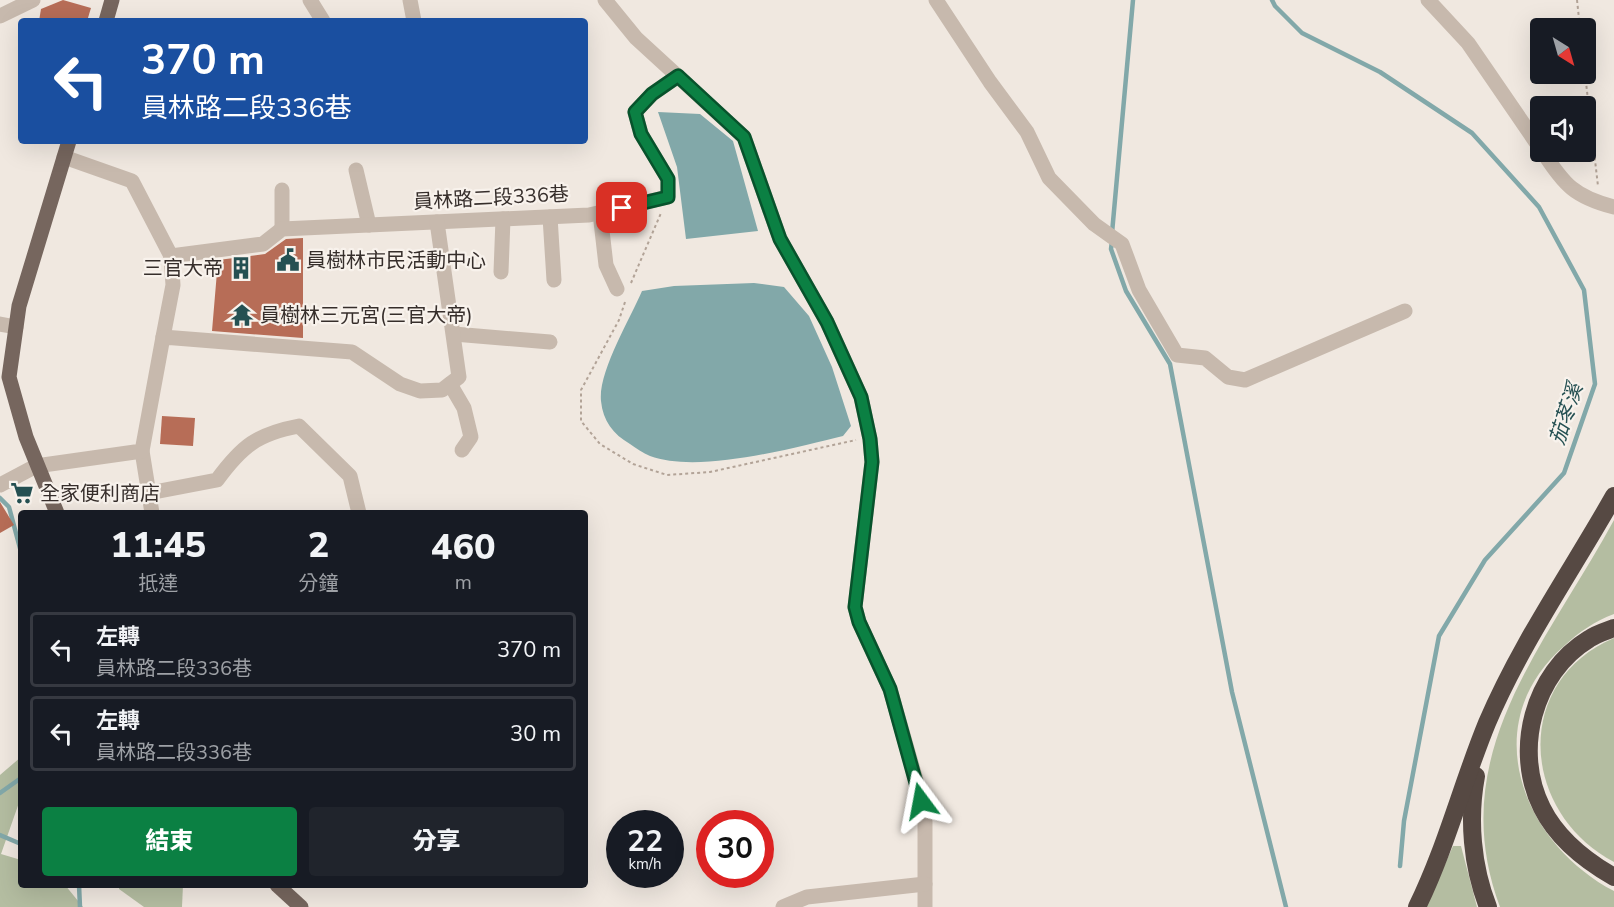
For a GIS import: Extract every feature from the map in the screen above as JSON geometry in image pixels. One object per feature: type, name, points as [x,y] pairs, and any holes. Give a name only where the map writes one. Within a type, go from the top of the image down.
[{"type":"highway","points":[[1417,907],[1443,849],[1487,724],[1514,663],[1614,496]]},
{"type":"highway","points":[[1614,628],[1589,638],[1568,656],[1549,679],[1537,702],[1529,732],[1528,756],[1542,809],[1560,834],[1577,851],[1614,877]]},
{"type":"highway","points":[[1487,724],[1473,796],[1474,852],[1481,888],[1488,907]]},
{"type":"main road","points":[[107,18],[112,0]]},
{"type":"main road","points":[[56,510],[36,466],[9,377],[19,306],[68,144]]},
{"type":"main road","points":[[280,888],[301,907]]},
{"type":"street","points":[[310,0],[321,18]]},
{"type":"street","points":[[410,0],[413,18]]},
{"type":"street","points":[[605,0],[636,38],[744,137],[780,239],[827,322],[861,397],[870,439],[869,499],[855,607],[859,622],[890,689],[916,780],[925,822],[925,907]]},
{"type":"street","points":[[936,0],[1026,132],[1049,178],[1094,224],[1122,244],[1139,290],[1177,355],[1205,358],[1228,376],[1245,380],[1405,311]]},
{"type":"street","points":[[1428,0],[1468,43],[1530,133]]},
{"type":"street","points":[[0,16],[24,2]]},
{"type":"street","points":[[668,197],[668,179],[641,134],[635,112],[652,94],[678,76]]},
{"type":"street","points":[[64,157],[132,181],[171,256],[173,285],[142,451],[152,510]]},
{"type":"street","points":[[1549,162],[1558,177],[1570,188],[1584,198],[1607,206]]},
{"type":"street","points":[[356,170],[369,225]]},
{"type":"street","points":[[171,256],[264,244],[282,229],[282,190]]},
{"type":"street","name":"員林路二段336巷","points":[[282,229],[600,213],[668,197]]},
{"type":"street","points":[[600,213],[606,265],[623,294]]},
{"type":"street","points":[[550,217],[554,280]]},
{"type":"street","points":[[501,272],[503,219]]},
{"type":"street","points":[[163,337],[352,352],[400,384],[420,391],[442,390],[459,377],[437,222]]},
{"type":"street","points":[[0,324],[16,327]]},
{"type":"street","points":[[454,334],[550,342]]},
{"type":"street","points":[[450,384],[464,408],[471,437],[462,450]]},
{"type":"street","points":[[149,493],[217,480],[235,455],[270,432],[299,426],[350,476],[358,510]]},
{"type":"street","points":[[0,485],[36,466],[142,451]]},
{"type":"street","points":[[783,907],[807,897],[925,884]]},
{"type":"path","points":[[1576,0],[1579,18]]},
{"type":"path","points":[[1587,84],[1607,206]]},
{"type":"path","points":[[668,197],[623,294],[619,320],[581,390],[581,421],[600,444],[633,464],[667,475],[710,472],[870,439]]},
{"type":"green space","points":[[1614,520],[1614,614],[1575,636],[1537,677],[1522,710],[1517,744],[1521,779],[1534,812],[1555,843],[1582,870],[1614,891],[1614,907],[1500,907],[1486,852],[1484,800],[1493,751],[1510,703],[1533,657]]},
{"type":"green space","points":[[1614,638],[1614,862],[1583,840],[1560,813],[1546,781],[1540,748],[1544,715],[1557,685],[1581,658]]},
{"type":"green space","points":[[18,760],[18,806],[1,854],[18,859],[18,888],[67,888],[83,907],[0,907],[0,775]]},
{"type":"green space","points":[[1453,846],[1461,846],[1477,907],[1426,907]]},
{"type":"green space","points":[[183,888],[182,907],[144,907],[119,889]]},
{"type":"water","points":[[658,112],[700,114],[733,141],[758,231],[686,239],[677,167]]},
{"type":"water","points":[[754,283],[784,287],[809,316],[832,367],[851,426],[843,436],[746,457],[694,462],[670,461],[650,456],[619,436],[604,415],[601,389],[609,361],[642,291],[674,286]]},
{"type":"building","points":[[63,0],[91,8],[88,18],[40,18],[41,9]]},
{"type":"building","points":[[303,238],[303,338],[212,331],[218,260],[265,254],[286,239]]},
{"type":"building","points":[[162,416],[195,418],[193,446],[160,444]]},
{"type":"building","points":[[0,502],[14,525],[0,533]]},
{"type":"waterway","points":[[1112,233],[1133,0]]},
{"type":"waterway","name":"茄苳溪","points":[[1272,0],[1275,6],[1302,33],[1380,72],[1472,133],[1539,207],[1584,290],[1595,384],[1564,473],[1485,560],[1439,636],[1404,821],[1400,866]]},
{"type":"waterway","points":[[1112,241],[1111,249],[1126,291],[1170,364],[1232,692],[1286,907]]},
{"type":"waterway","points":[[0,498],[9,507],[18,541]]},
{"type":"waterway","points":[[0,793],[18,780]]},
{"type":"waterway","points":[[0,835],[18,843]]},
{"type":"waterway","points":[[79,888],[80,907]]},
{"type":"place","name":"員樹林市民活動中心","points":[[288,260]]},
{"type":"place","name":"三官大帝","points":[[241,268]]},
{"type":"place","name":"員樹林三元宮(三官大帝)","points":[[242,315]]},
{"type":"place","name":"全家便利商店","points":[[22,493]]},
{"type":"route","points":[[622,208],[668,197],[668,179],[641,134],[635,112],[652,94],[678,76],[744,137],[780,239],[827,322],[861,397],[870,439],[872,462],[855,607],[859,622],[890,689],[921,801]]}]
